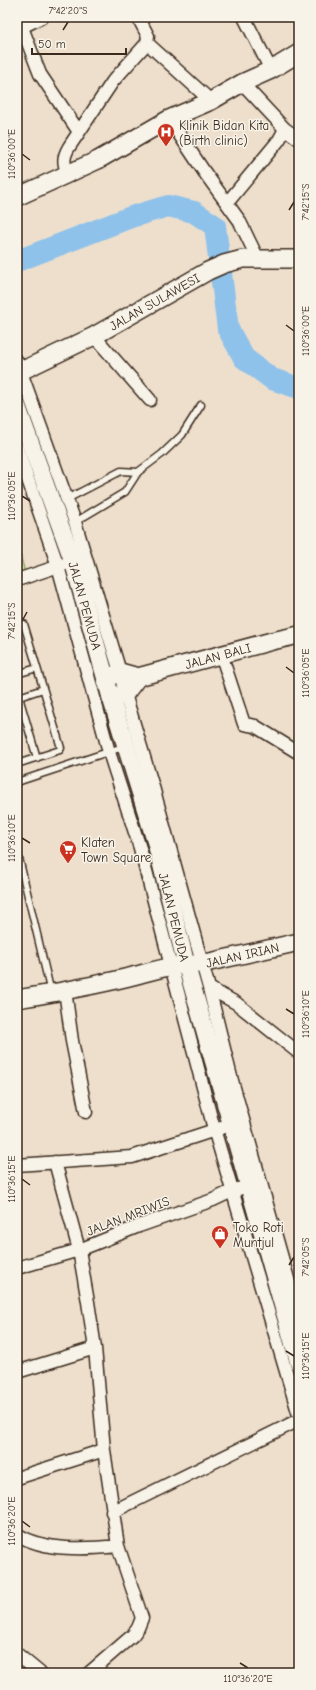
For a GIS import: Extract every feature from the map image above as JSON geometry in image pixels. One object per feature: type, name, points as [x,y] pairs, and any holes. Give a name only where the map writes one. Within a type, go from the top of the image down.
[{"type":"main road","points":[[17,197],[98,160],[169,119],[211,101],[271,70],[299,53]]},
{"type":"main road","name":"JALAN SULAWESI","points":[[18,368],[94,336],[208,271],[224,264],[243,259],[299,259]]},
{"type":"main road","name":"JALAN PEMUDA","points":[[17,406],[65,564],[91,657],[113,675],[126,746],[148,846],[186,965],[216,1068],[229,1084],[232,1125],[248,1186],[296,1318],[299,1363]]},
{"type":"main road","name":"JALAN BALI","points":[[138,677],[221,654],[299,635]]},
{"type":"main road","points":[[113,675],[138,677]]},
{"type":"main road","points":[[118,696],[138,677]]},
{"type":"main road","name":"JALAN IRIAN","points":[[17,999],[58,992],[299,942]]},
{"type":"street","points":[[42,17],[20,22],[40,74],[79,132]]},
{"type":"street","points":[[68,174],[63,162],[65,155],[113,81],[146,44],[148,36],[138,17]]},
{"type":"street","points":[[249,19],[271,70]]},
{"type":"street","points":[[146,44],[211,101]]},
{"type":"street","points":[[242,84],[285,129],[299,139]]},
{"type":"street","points":[[169,119],[227,203],[244,230],[258,259]]},
{"type":"street","points":[[227,203],[279,140],[285,129]]},
{"type":"street","points":[[94,336],[150,400]]},
{"type":"street","points":[[18,368],[75,522],[113,675]]},
{"type":"street","points":[[17,448],[65,564],[17,580]]},
{"type":"street","points":[[221,654],[244,724],[255,726],[299,753]]},
{"type":"street","points":[[91,657],[109,752],[148,846]]},
{"type":"street","points":[[118,696],[153,787],[186,965],[198,1069],[202,1085],[299,1415]]},
{"type":"street","points":[[186,965],[209,988],[236,1003],[299,1053]]},
{"type":"street","points":[[209,988],[229,1084],[296,1318]]},
{"type":"street","points":[[58,992],[72,1041],[86,1112]]},
{"type":"street","points":[[17,1165],[132,1157],[214,1129],[232,1125]]},
{"type":"street","points":[[55,1162],[80,1250],[95,1348],[104,1450],[118,1546],[142,1618],[138,1628],[89,1673]]},
{"type":"street","name":"JALAN MRIWIS","points":[[17,1268],[80,1250],[139,1226],[248,1186]]},
{"type":"street","points":[[17,1372],[95,1348]]},
{"type":"street","points":[[112,1512],[299,1420]]},
{"type":"street","points":[[17,1478],[104,1450]]},
{"type":"street","points":[[17,1534],[38,1543],[67,1549],[118,1546]]},
{"type":"street","points":[[17,1654],[40,1673]]},
{"type":"lane","points":[[75,522],[125,492],[138,472],[162,454],[182,435],[202,405]]},
{"type":"lane","points":[[67,499],[122,471],[138,472]]},
{"type":"lane","points":[[17,624],[24,624],[61,748],[60,750],[17,764]]},
{"type":"lane","points":[[17,674],[37,668]]},
{"type":"lane","points":[[37,758],[18,698],[44,689]]},
{"type":"lane","points":[[17,782],[126,746]]},
{"type":"lane","points":[[17,850],[58,992]]},
{"type":"green space","points":[[17,541],[25,573],[17,575]]},
{"type":"waterway","points":[[17,261],[131,217],[168,206],[194,212],[215,226],[228,329],[244,358],[272,379],[299,388]]},
{"type":"place","name":"Klinik Bidan Kita (Birth clinic)","points":[[166,147]]},
{"type":"place","name":"Klaten Town Square","points":[[68,864]]},
{"type":"place","name":"Toko Roti Muntjul","points":[[220,1249]]}]
